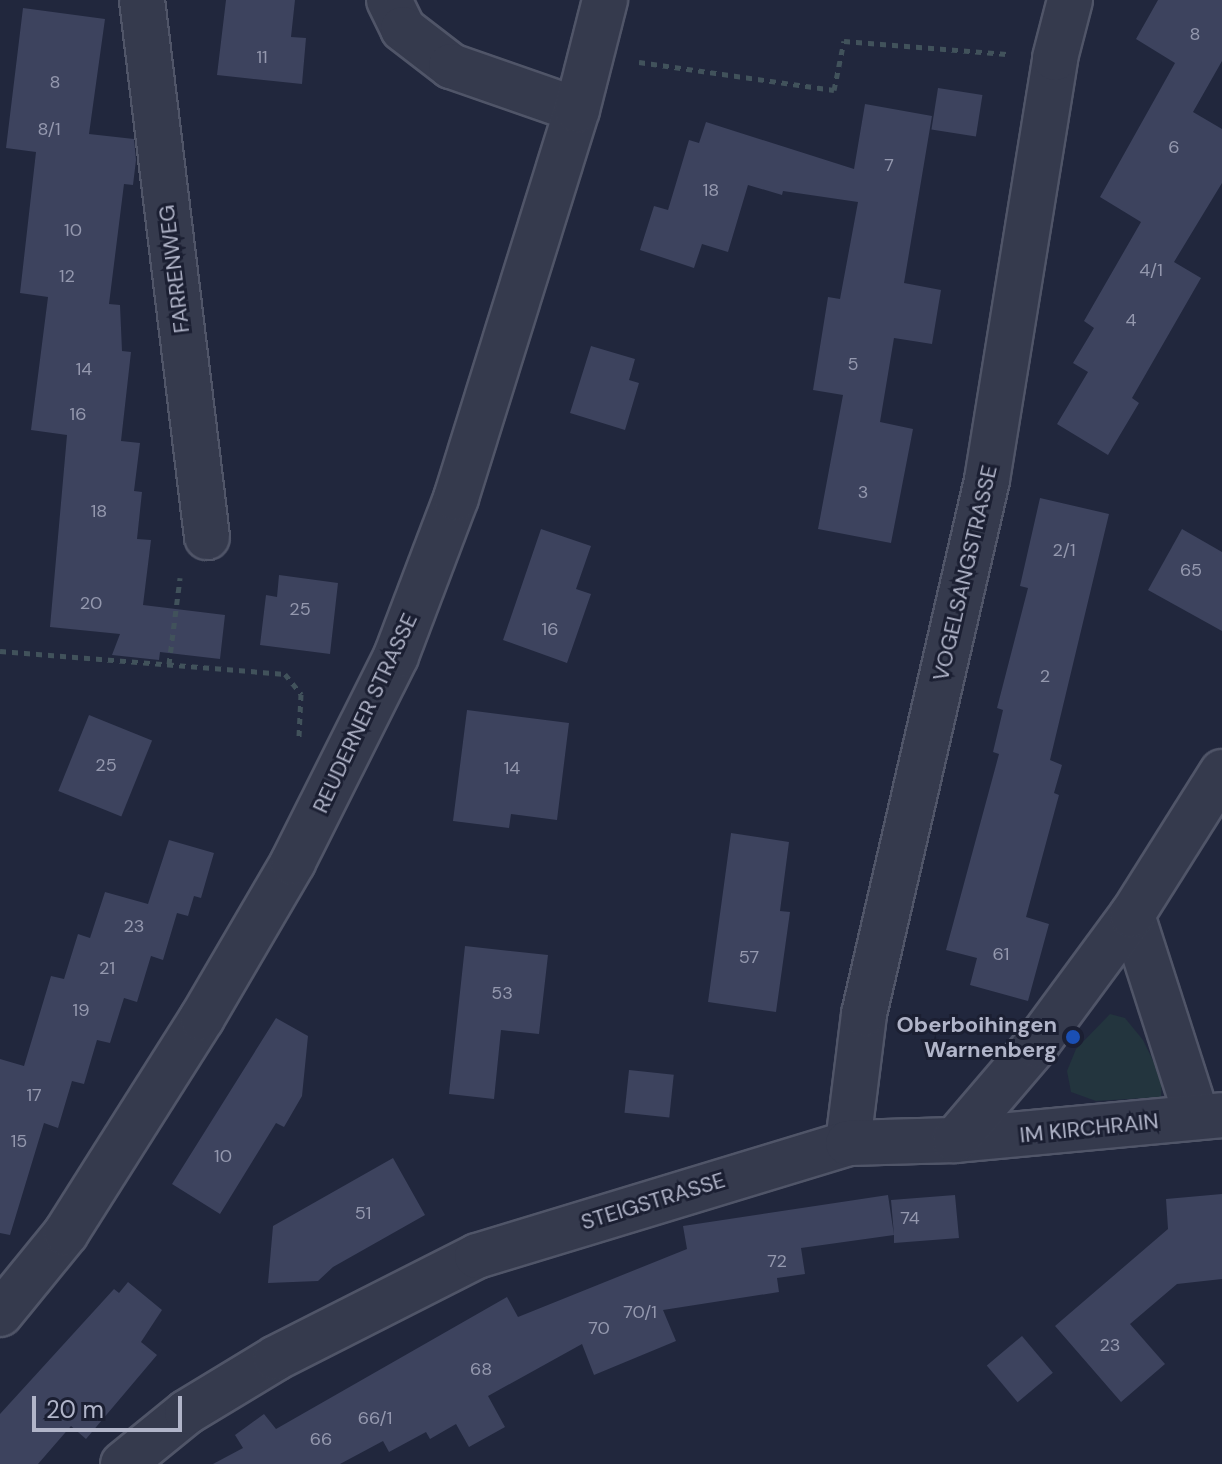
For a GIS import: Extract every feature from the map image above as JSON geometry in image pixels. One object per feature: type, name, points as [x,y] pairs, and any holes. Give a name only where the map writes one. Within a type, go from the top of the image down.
[{"type":"street","name":"FARRENWEG","points":[[142,0],[207,537]]},
{"type":"street","points":[[389,0],[403,29],[451,66],[577,110]]},
{"type":"street","name":"REUDERNER STRASSE","points":[[0,1314],[66,1233],[202,1018],[293,862],[396,656],[456,498],[577,110],[605,0]]},
{"type":"street","name":"VOGELSANGSTRASSE","points":[[848,1143],[864,1014],[987,480],[1055,58],[1070,0]]},
{"type":"street","points":[[955,1140],[1036,1045],[1132,915],[1222,772]]},
{"type":"street","points":[[1132,915],[1210,1116]]},
{"type":"street","name":"IM KIRCHRAIN","points":[[955,1140],[1210,1116]]},
{"type":"street","name":"STEIGSTRASSE","points":[[123,1464],[187,1412],[276,1358],[477,1256],[848,1143],[955,1140]]},
{"type":"path","points":[[646,63],[834,90],[844,41],[1055,58]]},
{"type":"path","points":[[169,664],[184,551],[207,537]]},
{"type":"path","points":[[0,651],[285,674]]},
{"type":"shaded area","points":[[1110,1014],[1125,1018],[1143,1040],[1162,1079],[1161,1097],[1096,1101],[1071,1092],[1067,1071],[1076,1049]]},
{"type":"building","points":[[226,0],[295,0],[291,37],[306,38],[302,84],[217,75]]},
{"type":"building","points":[[1158,0],[1222,0],[1222,61],[1193,112],[1222,129],[1222,183],[1174,262],[1201,278],[1132,398],[1139,403],[1108,455],[1057,424],[1088,372],[1073,363],[1094,328],[1084,321],[1141,222],[1100,197],[1175,63],[1136,39]]},
{"type":"building","points":[[23,8],[105,19],[89,134],[134,139],[136,160],[133,185],[124,184],[109,304],[120,305],[122,351],[131,352],[121,441],[140,443],[134,491],[142,492],[137,539],[151,540],[143,605],[225,615],[220,659],[160,652],[159,660],[112,655],[120,634],[50,627],[67,435],[31,430],[48,297],[20,293],[36,152],[6,148]]},
{"type":"building","points":[[938,88],[982,95],[976,137],[931,129]]},
{"type":"building","points":[[865,104],[932,116],[904,283],[941,290],[932,344],[894,338],[880,422],[913,429],[891,543],[818,529],[843,395],[813,390],[828,297],[840,299],[858,202],[783,191],[782,195],[748,185],[728,252],[702,244],[694,268],[640,250],[654,206],[668,210],[689,140],[699,143],[706,122],[854,169]]},
{"type":"building","points":[[591,346],[635,359],[629,380],[639,383],[625,430],[570,413]]},
{"type":"building","points":[[1040,498],[1109,514],[1050,760],[1062,765],[1054,793],[1059,795],[1026,917],[1049,924],[1028,1001],[970,985],[977,958],[946,950],[999,754],[993,752],[1003,710],[997,708],[1028,588],[1020,586]]},
{"type":"building","points":[[541,529],[591,546],[576,589],[591,594],[567,663],[503,640]]},
{"type":"building","points":[[1182,529],[1222,552],[1222,631],[1148,590]]},
{"type":"building","points":[[279,575],[338,583],[330,654],[260,645],[266,595],[277,597]]},
{"type":"building","points":[[467,710],[569,723],[557,820],[511,814],[509,828],[453,821]]},
{"type":"building","points":[[89,715],[152,740],[121,817],[58,791]]},
{"type":"building","points":[[731,833],[789,842],[780,911],[790,912],[776,1012],[708,1002]]},
{"type":"building","points":[[169,840],[214,853],[201,898],[194,896],[188,916],[177,913],[163,960],[151,956],[137,1002],[124,998],[110,1043],[97,1040],[84,1084],[72,1081],[58,1128],[44,1123],[10,1235],[0,1233],[0,1059],[24,1066],[51,976],[64,979],[78,934],[90,938],[105,892],[148,904]]},
{"type":"building","points":[[465,946],[548,955],[539,1034],[501,1030],[494,1099],[449,1094]]},
{"type":"building","points":[[276,1018],[308,1036],[302,1096],[284,1127],[276,1123],[220,1214],[172,1184]]},
{"type":"building","points":[[629,1070],[674,1075],[669,1117],[625,1113]]},
{"type":"building","points":[[393,1158],[425,1215],[333,1267],[318,1281],[268,1283],[273,1226]]},
{"type":"building","points":[[1222,1194],[1222,1279],[1177,1284],[1130,1324],[1165,1364],[1121,1402],[1055,1326],[1168,1229],[1166,1199]]},
{"type":"building","points":[[888,1195],[894,1235],[801,1248],[805,1274],[777,1278],[779,1292],[663,1310],[676,1341],[594,1375],[582,1344],[488,1396],[505,1427],[469,1447],[456,1424],[430,1439],[426,1432],[389,1452],[383,1441],[340,1464],[213,1464],[243,1448],[235,1435],[264,1414],[276,1429],[507,1297],[518,1317],[687,1249],[683,1226]]},
{"type":"building","points":[[955,1195],[959,1238],[894,1243],[891,1200]]},
{"type":"building","points":[[128,1282],[162,1310],[141,1342],[157,1355],[86,1439],[71,1426],[38,1464],[0,1464],[0,1414],[114,1289],[119,1293]]},
{"type":"building","points":[[1022,1336],[1053,1373],[1018,1402],[987,1366]]},
{"type":"place","name":"Oberboihingen Warnenberg","points":[[1073,1037]]}]
